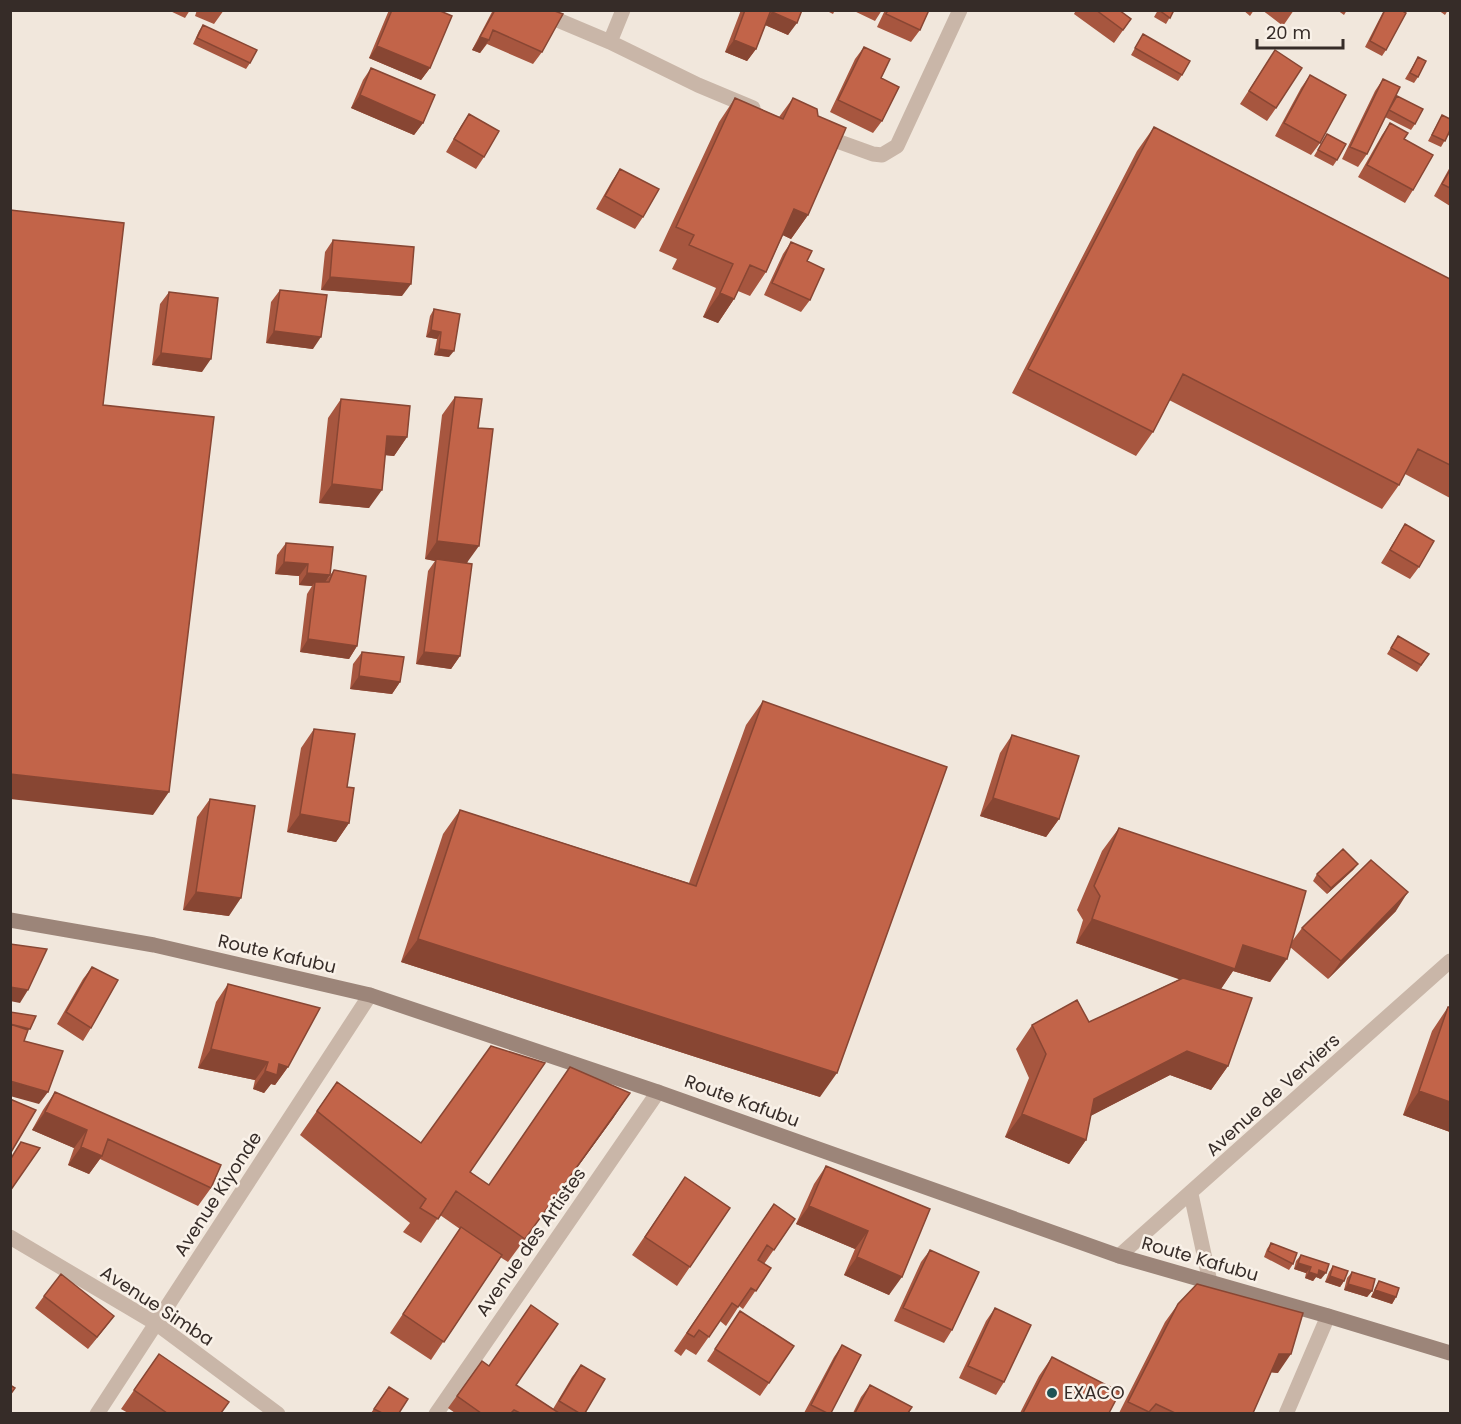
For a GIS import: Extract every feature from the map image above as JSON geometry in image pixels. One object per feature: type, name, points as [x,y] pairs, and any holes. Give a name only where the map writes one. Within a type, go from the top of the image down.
[{"type":"main road","name":"Route Kafubu","points":[[10,920],[154,945],[370,995],[658,1092],[1119,1256],[1450,1353]]},
{"type":"street","points":[[534,10],[763,112]]},
{"type":"street","points":[[610,42],[623,10]]},
{"type":"street","points":[[806,129],[873,154],[882,155],[897,146],[960,10]]},
{"type":"street","name":"Avenue de Verviers","points":[[1119,1256],[1450,961]]},
{"type":"street","name":"Avenue Kiyonde","points":[[97,1413],[370,995]]},
{"type":"street","name":"Avenue des Artistes","points":[[436,1413],[658,1092]]},
{"type":"street","points":[[1191,1194],[1210,1282]]},
{"type":"street","name":"Avenue Simba","points":[[10,1237],[157,1324],[278,1413]]},
{"type":"street","points":[[1286,1413],[1328,1316]]},
{"type":"building","points":[[392,10],[438,10],[452,16],[430,68],[377,46]]},
{"type":"building","points":[[495,10],[552,10],[563,14],[542,52],[493,30],[489,40],[480,37]]},
{"type":"building","points":[[745,10],[771,10],[756,49],[734,40]]},
{"type":"building","points":[[773,10],[802,10],[797,23],[772,12]]},
{"type":"building","points":[[888,10],[929,10],[920,30],[886,14]]},
{"type":"building","points":[[1096,10],[1119,10],[1131,19],[1123,30]]},
{"type":"building","points":[[1159,10],[1174,10],[1170,18]]},
{"type":"building","points":[[1385,10],[1401,10],[1406,13],[1386,50],[1370,41]]},
{"type":"building","points":[[203,25],[257,50],[250,63],[197,38]]},
{"type":"building","points":[[1143,34],[1190,61],[1182,75],[1135,48]]},
{"type":"building","points":[[864,47],[890,59],[881,78],[899,87],[882,121],[838,100]]},
{"type":"building","points":[[1275,50],[1302,68],[1276,108],[1249,91]]},
{"type":"building","points":[[1418,57],[1426,61],[1418,77],[1410,73]]},
{"type":"building","points":[[371,68],[435,95],[423,123],[360,95]]},
{"type":"building","points":[[1310,75],[1346,95],[1320,143],[1284,123]]},
{"type":"building","points":[[1383,79],[1400,87],[1367,154],[1350,147]]},
{"type":"building","points":[[1397,96],[1423,109],[1415,124],[1389,110]]},
{"type":"building","points":[[735,98],[783,119],[793,98],[817,109],[818,116],[846,128],[808,215],[794,209],[766,272],[750,265],[734,299],[720,293],[733,264],[689,245],[694,235],[676,227]]},
{"type":"building","points":[[469,114],[499,131],[484,157],[454,139]]},
{"type":"building","points":[[1442,115],[1450,119],[1450,130],[1445,141],[1432,135]]},
{"type":"building","points":[[1390,123],[1408,133],[1404,139],[1433,155],[1413,190],[1367,165]]},
{"type":"building","points":[[1154,127],[1450,279],[1450,465],[1418,449],[1399,485],[1183,374],[1153,432],[1028,369]]},
{"type":"building","points":[[1327,134],[1346,144],[1337,160],[1318,150]]},
{"type":"building","points":[[620,169],[659,189],[643,217],[605,196]]},
{"type":"building","points":[[1450,170],[1450,188],[1442,184]]},
{"type":"building","points":[[10,210],[124,223],[103,405],[214,417],[169,792],[10,774]]},
{"type":"building","points":[[333,240],[414,247],[411,284],[330,277]]},
{"type":"building","points":[[791,242],[812,251],[807,261],[824,269],[810,300],[772,283]]},
{"type":"building","points":[[280,290],[327,295],[321,337],[274,331]]},
{"type":"building","points":[[169,292],[218,298],[211,359],[161,353]]},
{"type":"building","points":[[434,309],[460,314],[454,351],[439,349],[441,332],[431,330]]},
{"type":"building","points":[[455,397],[482,399],[478,428],[493,429],[479,546],[437,541]]},
{"type":"building","points":[[341,399],[410,406],[407,437],[387,436],[382,490],[332,484]]},
{"type":"building","points":[[1405,524],[1434,541],[1419,567],[1390,550]]},
{"type":"building","points":[[286,543],[333,547],[330,575],[307,573],[308,564],[284,562]]},
{"type":"building","points":[[436,559],[472,564],[460,656],[424,652]]},
{"type":"building","points":[[334,570],[366,576],[357,646],[308,639],[315,582],[329,582]]},
{"type":"building","points":[[1398,636],[1429,654],[1421,665],[1391,648]]},
{"type":"building","points":[[362,652],[404,657],[400,682],[359,676]]},
{"type":"building","points":[[763,701],[947,767],[837,1073],[418,939],[460,810],[696,886]]},
{"type":"building","points":[[314,729],[355,734],[347,787],[354,788],[349,823],[300,814]]},
{"type":"building","points":[[1012,735],[1079,756],[1059,819],[993,798]]},
{"type":"building","points":[[210,799],[255,806],[241,898],[196,892]]},
{"type":"building","points":[[1119,828],[1306,891],[1287,959],[1243,945],[1235,969],[1092,919],[1100,896],[1094,886]]},
{"type":"building","points":[[1343,849],[1358,864],[1331,888],[1317,874]]},
{"type":"building","points":[[1371,860],[1408,892],[1341,961],[1302,928]]},
{"type":"building","points":[[10,944],[47,949],[28,990],[10,987]]},
{"type":"building","points":[[92,967],[118,980],[91,1028],[66,1012]]},
{"type":"building","points":[[1183,978],[1252,998],[1228,1066],[1187,1051],[1094,1099],[1086,1140],[1022,1114],[1046,1054],[1032,1025],[1077,1000],[1089,1022]]},
{"type":"building","points":[[228,984],[320,1008],[288,1067],[279,1064],[277,1075],[265,1071],[268,1062],[211,1049]]},
{"type":"building","points":[[1448,1007],[1450,1007],[1450,1102],[1419,1091]]},
{"type":"building","points":[[10,1012],[36,1016],[30,1029],[10,1024]]},
{"type":"building","points":[[10,1024],[28,1030],[24,1041],[63,1051],[48,1092],[10,1081]]},
{"type":"building","points":[[491,1046],[545,1063],[470,1172],[489,1185],[570,1067],[630,1093],[525,1239],[456,1191],[438,1219],[420,1208],[426,1199],[317,1111],[337,1082],[421,1143]]},
{"type":"building","points":[[55,1092],[221,1165],[211,1188],[108,1139],[102,1156],[81,1147],[87,1130],[45,1112]]},
{"type":"building","points":[[10,1099],[36,1110],[10,1154]]},
{"type":"building","points":[[21,1142],[40,1148],[10,1191],[10,1160]]},
{"type":"building","points":[[826,1166],[930,1209],[902,1277],[857,1257],[868,1231],[809,1206]]},
{"type":"building","points":[[685,1177],[730,1208],[690,1267],[645,1237]]},
{"type":"building","points":[[774,1204],[795,1219],[774,1250],[767,1245],[758,1260],[771,1268],[756,1291],[751,1288],[738,1307],[732,1303],[709,1337],[699,1330],[694,1337],[687,1333]]},
{"type":"building","points":[[461,1227],[502,1255],[444,1342],[403,1314]]},
{"type":"building","points":[[1271,1243],[1297,1253],[1293,1264],[1268,1251]]},
{"type":"building","points":[[930,1250],[979,1272],[952,1330],[903,1308]]},
{"type":"building","points":[[1301,1255],[1329,1264],[1326,1273],[1319,1270],[1318,1275],[1309,1272],[1311,1267],[1298,1263]]},
{"type":"building","points":[[1333,1266],[1348,1271],[1344,1281],[1330,1276]]},
{"type":"building","points":[[1352,1272],[1375,1279],[1372,1291],[1348,1284]]},
{"type":"building","points":[[61,1274],[114,1316],[97,1337],[44,1296]]},
{"type":"building","points":[[1379,1281],[1399,1288],[1396,1297],[1375,1290]]},
{"type":"building","points":[[1197,1284],[1303,1313],[1291,1354],[1279,1354],[1253,1413],[1175,1413],[1156,1404],[1149,1412],[1128,1402],[1178,1304]]},
{"type":"building","points":[[531,1305],[558,1324],[516,1385],[559,1413],[520,1413],[514,1410],[511,1413],[481,1413],[457,1396],[482,1361],[489,1366]]},
{"type":"building","points":[[995,1308],[1031,1325],[1004,1382],[968,1366]]},
{"type":"building","points":[[740,1311],[794,1346],[769,1383],[715,1349]]},
{"type":"building","points":[[842,1345],[861,1355],[831,1413],[827,1413],[811,1405]]},
{"type":"building","points":[[159,1354],[229,1402],[221,1413],[167,1413],[134,1390]]},
{"type":"building","points":[[1052,1357],[1120,1392],[1109,1413],[1023,1413]]},
{"type":"building","points":[[581,1365],[605,1379],[585,1413],[579,1413],[559,1401]]},
{"type":"building","points":[[10,1385],[15,1388],[10,1395]]},
{"type":"building","points":[[870,1385],[912,1407],[908,1413],[855,1413]]},
{"type":"building","points":[[389,1387],[408,1399],[399,1413],[382,1413],[374,1409]]},
{"type":"place","name":"EXACO","points":[[1052,1393]]}]
